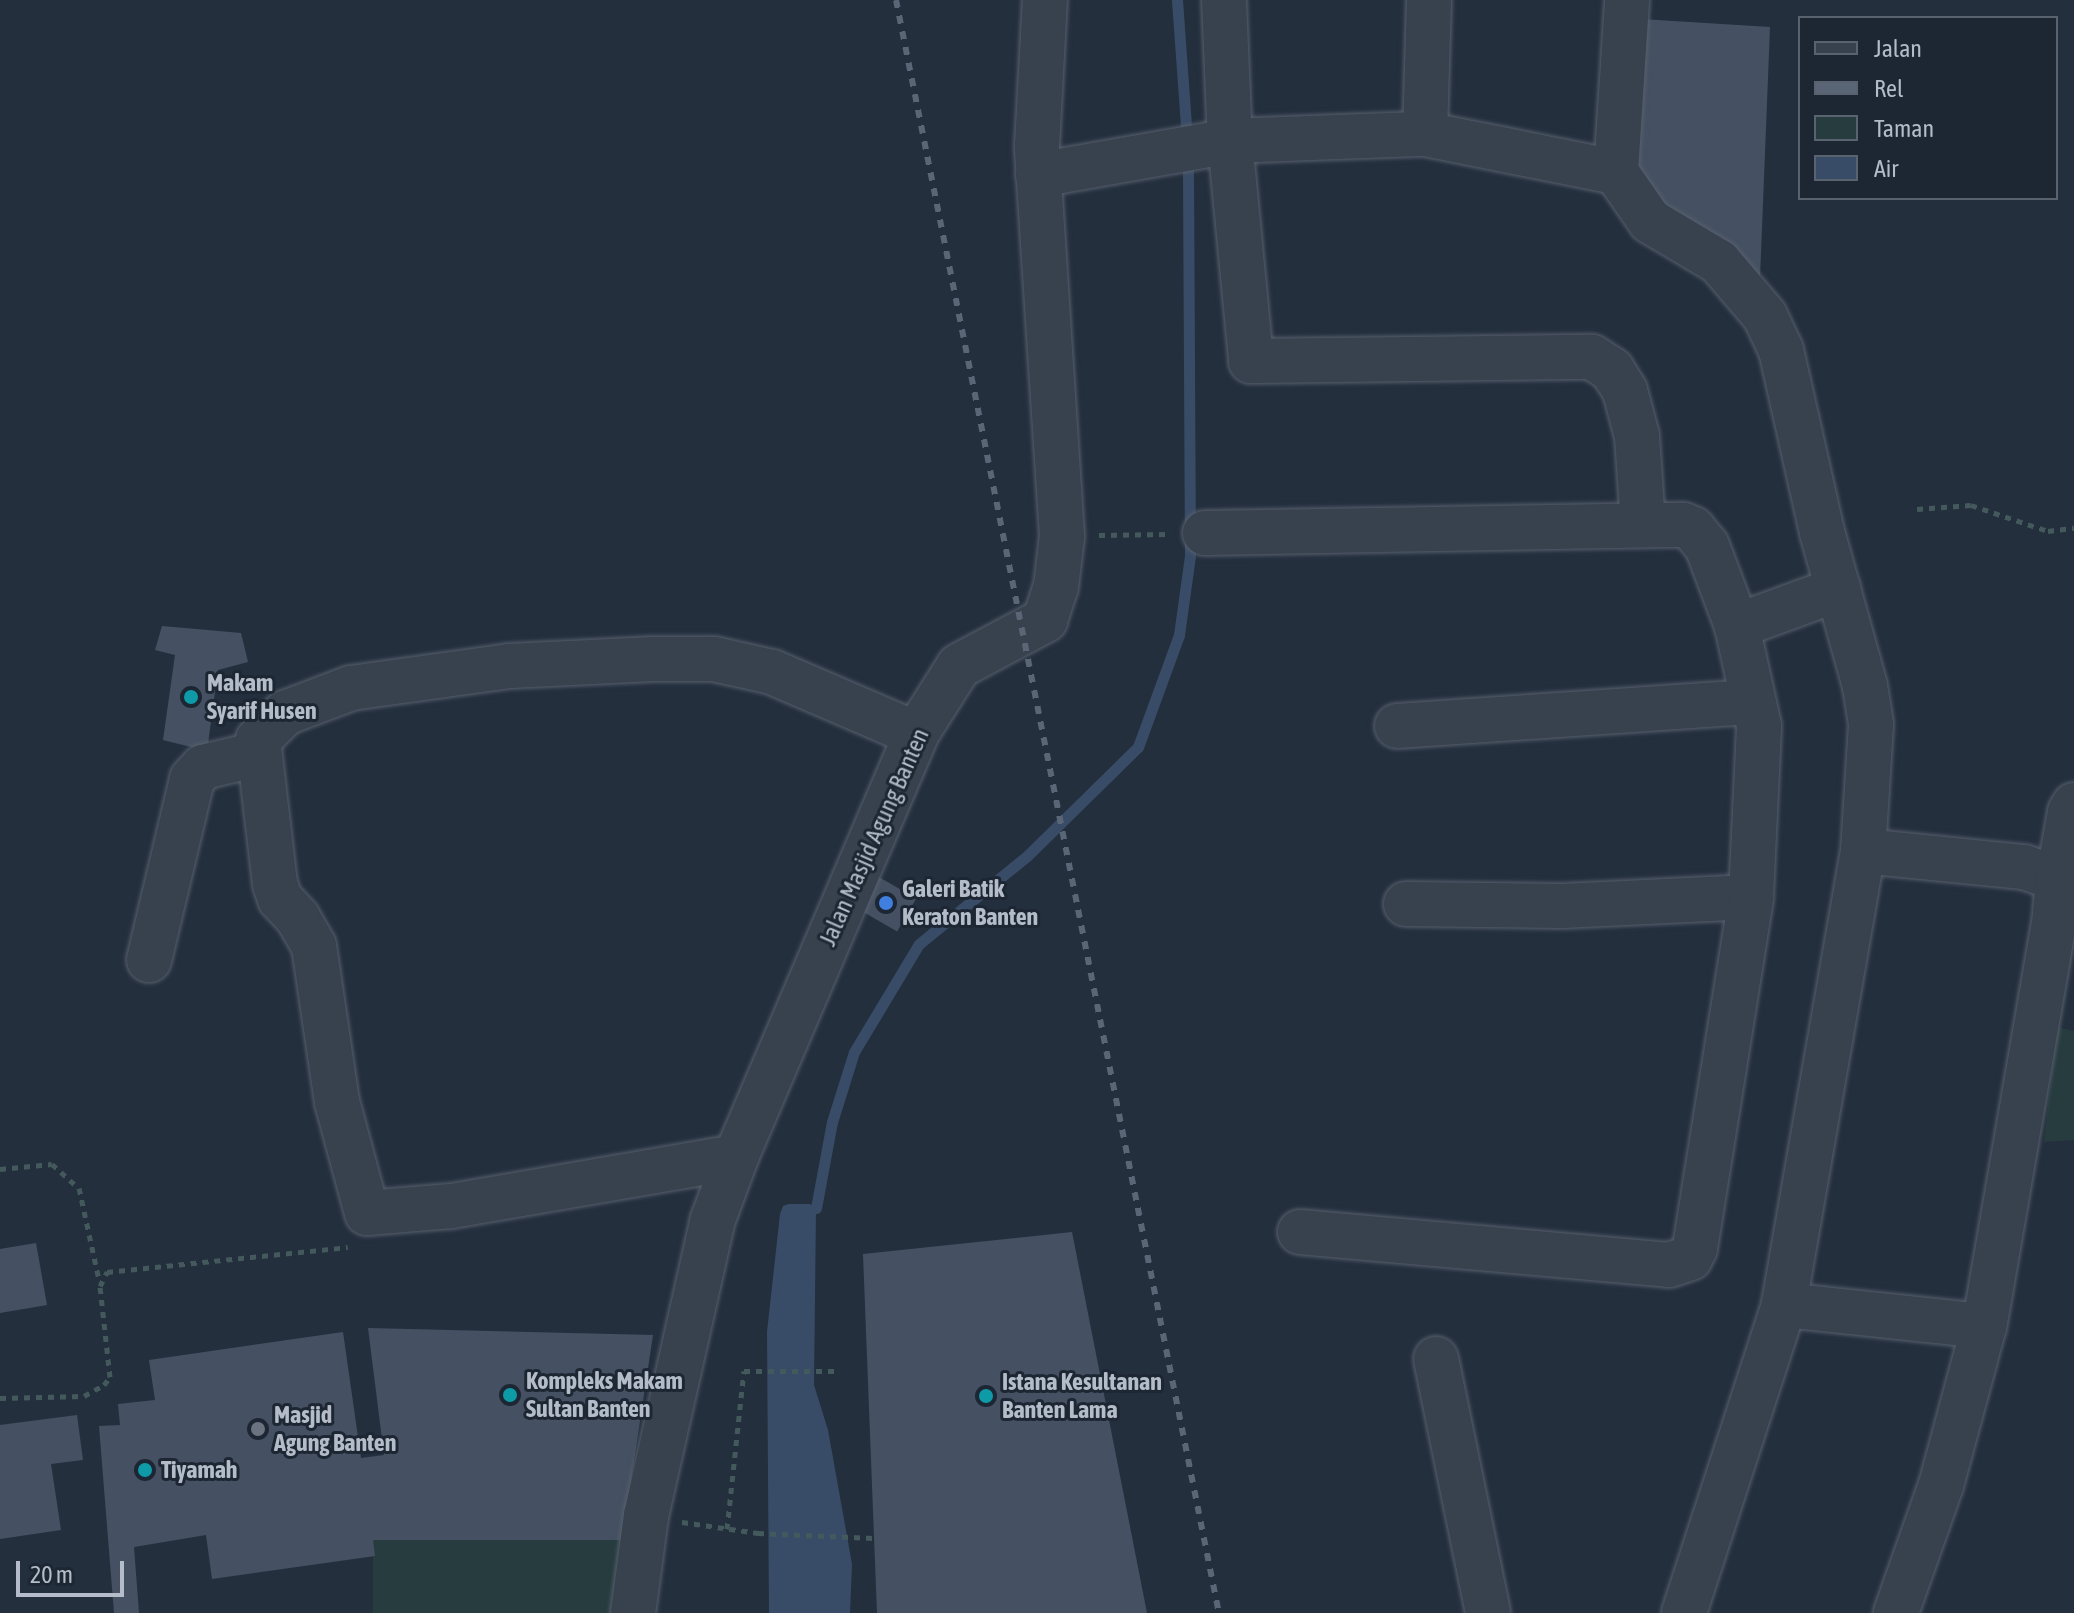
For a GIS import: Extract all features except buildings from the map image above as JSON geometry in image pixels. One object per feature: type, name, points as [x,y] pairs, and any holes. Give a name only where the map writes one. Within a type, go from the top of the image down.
[{"type":"street","name":"Jalan Masjid Agung Banten","points":[[633,1613],[646,1516],[712,1222],[736,1157],[916,734],[959,666],[1045,620],[1056,587],[1062,536],[1037,146],[1045,0]]},
{"type":"street","points":[[1224,0],[1202,145],[1251,361],[1592,357],[1612,370],[1625,391],[1637,436],[1643,524]]},
{"type":"street","points":[[1425,134],[1429,0]]},
{"type":"street","points":[[1627,0],[1616,172],[1650,221],[1719,262],[1765,316],[1781,350],[1838,589],[1865,686],[1871,725],[1863,851],[1784,1305],[1684,1613]]},
{"type":"street","points":[[1038,175],[1202,145],[1425,134],[1616,172]]},
{"type":"street","points":[[1190,533],[1683,525],[1701,536],[1737,626],[1759,726],[1751,897],[1695,1248],[1690,1258],[1669,1265],[1300,1232]]},
{"type":"street","points":[[1737,626],[1838,589]]},
{"type":"street","points":[[736,1157],[451,1206],[367,1213],[337,1102],[314,946],[298,918],[280,899],[275,884],[258,740],[285,713],[351,688],[509,666],[654,659],[714,659],[772,672],[916,734]]},
{"type":"street","points":[[1397,726],[1753,702]]},
{"type":"street","points":[[149,960],[192,779],[203,767],[258,754]]},
{"type":"street","points":[[1896,1613],[1941,1485],[1984,1326],[2055,917],[2058,879],[2074,805]]},
{"type":"street","points":[[1863,851],[2024,867],[2058,879]]},
{"type":"street","points":[[1406,904],[1562,906],[1751,897]]},
{"type":"street","points":[[1784,1305],[1984,1326]]},
{"type":"street","points":[[1436,1359],[1488,1613]]},
{"type":"path","points":[[1917,509],[1971,505],[2048,531],[2074,528]]},
{"type":"path","points":[[1062,536],[1190,533]]},
{"type":"path","points":[[0,1169],[52,1164],[79,1188],[100,1286],[110,1377],[104,1385],[84,1396],[0,1398]]},
{"type":"path","points":[[100,1286],[103,1276],[114,1271],[342,1249],[355,1242],[367,1213]]},
{"type":"path","points":[[727,1529],[744,1371],[837,1371]]},
{"type":"path","points":[[646,1516],[758,1533],[874,1538]]},
{"type":"green space","points":[[2057,1027],[2074,1031],[2074,1140],[2044,1142]]},
{"type":"green space","points":[[373,1540],[622,1540],[622,1613],[373,1613]]},
{"type":"water","points":[[810,1204],[816,1208],[814,1385],[828,1430],[852,1564],[850,1613],[769,1613],[767,1332],[780,1214],[783,1206]]},
{"type":"waterway","points":[[1177,0],[1187,140]]},
{"type":"waterway","points":[[816,1208],[832,1122],[854,1052],[919,944],[1027,856],[1138,747],[1179,635],[1190,556],[1188,157]]},
{"type":"railway","points":[[896,0],[1219,1613]]},
{"type":"place","name":"Makam Syarif Husen","points":[[191,697]]},
{"type":"place","name":"Galeri Batik Keraton Banten","points":[[886,903]]},
{"type":"place","name":"Kompleks Makam Sultan Banten","points":[[510,1395]]},
{"type":"place","name":"Istana Kesultanan Banten Lama","points":[[986,1396]]},
{"type":"place","name":"Masjid Agung Banten","points":[[258,1429]]},
{"type":"place","name":"Tiyamah","points":[[145,1470]]}]
